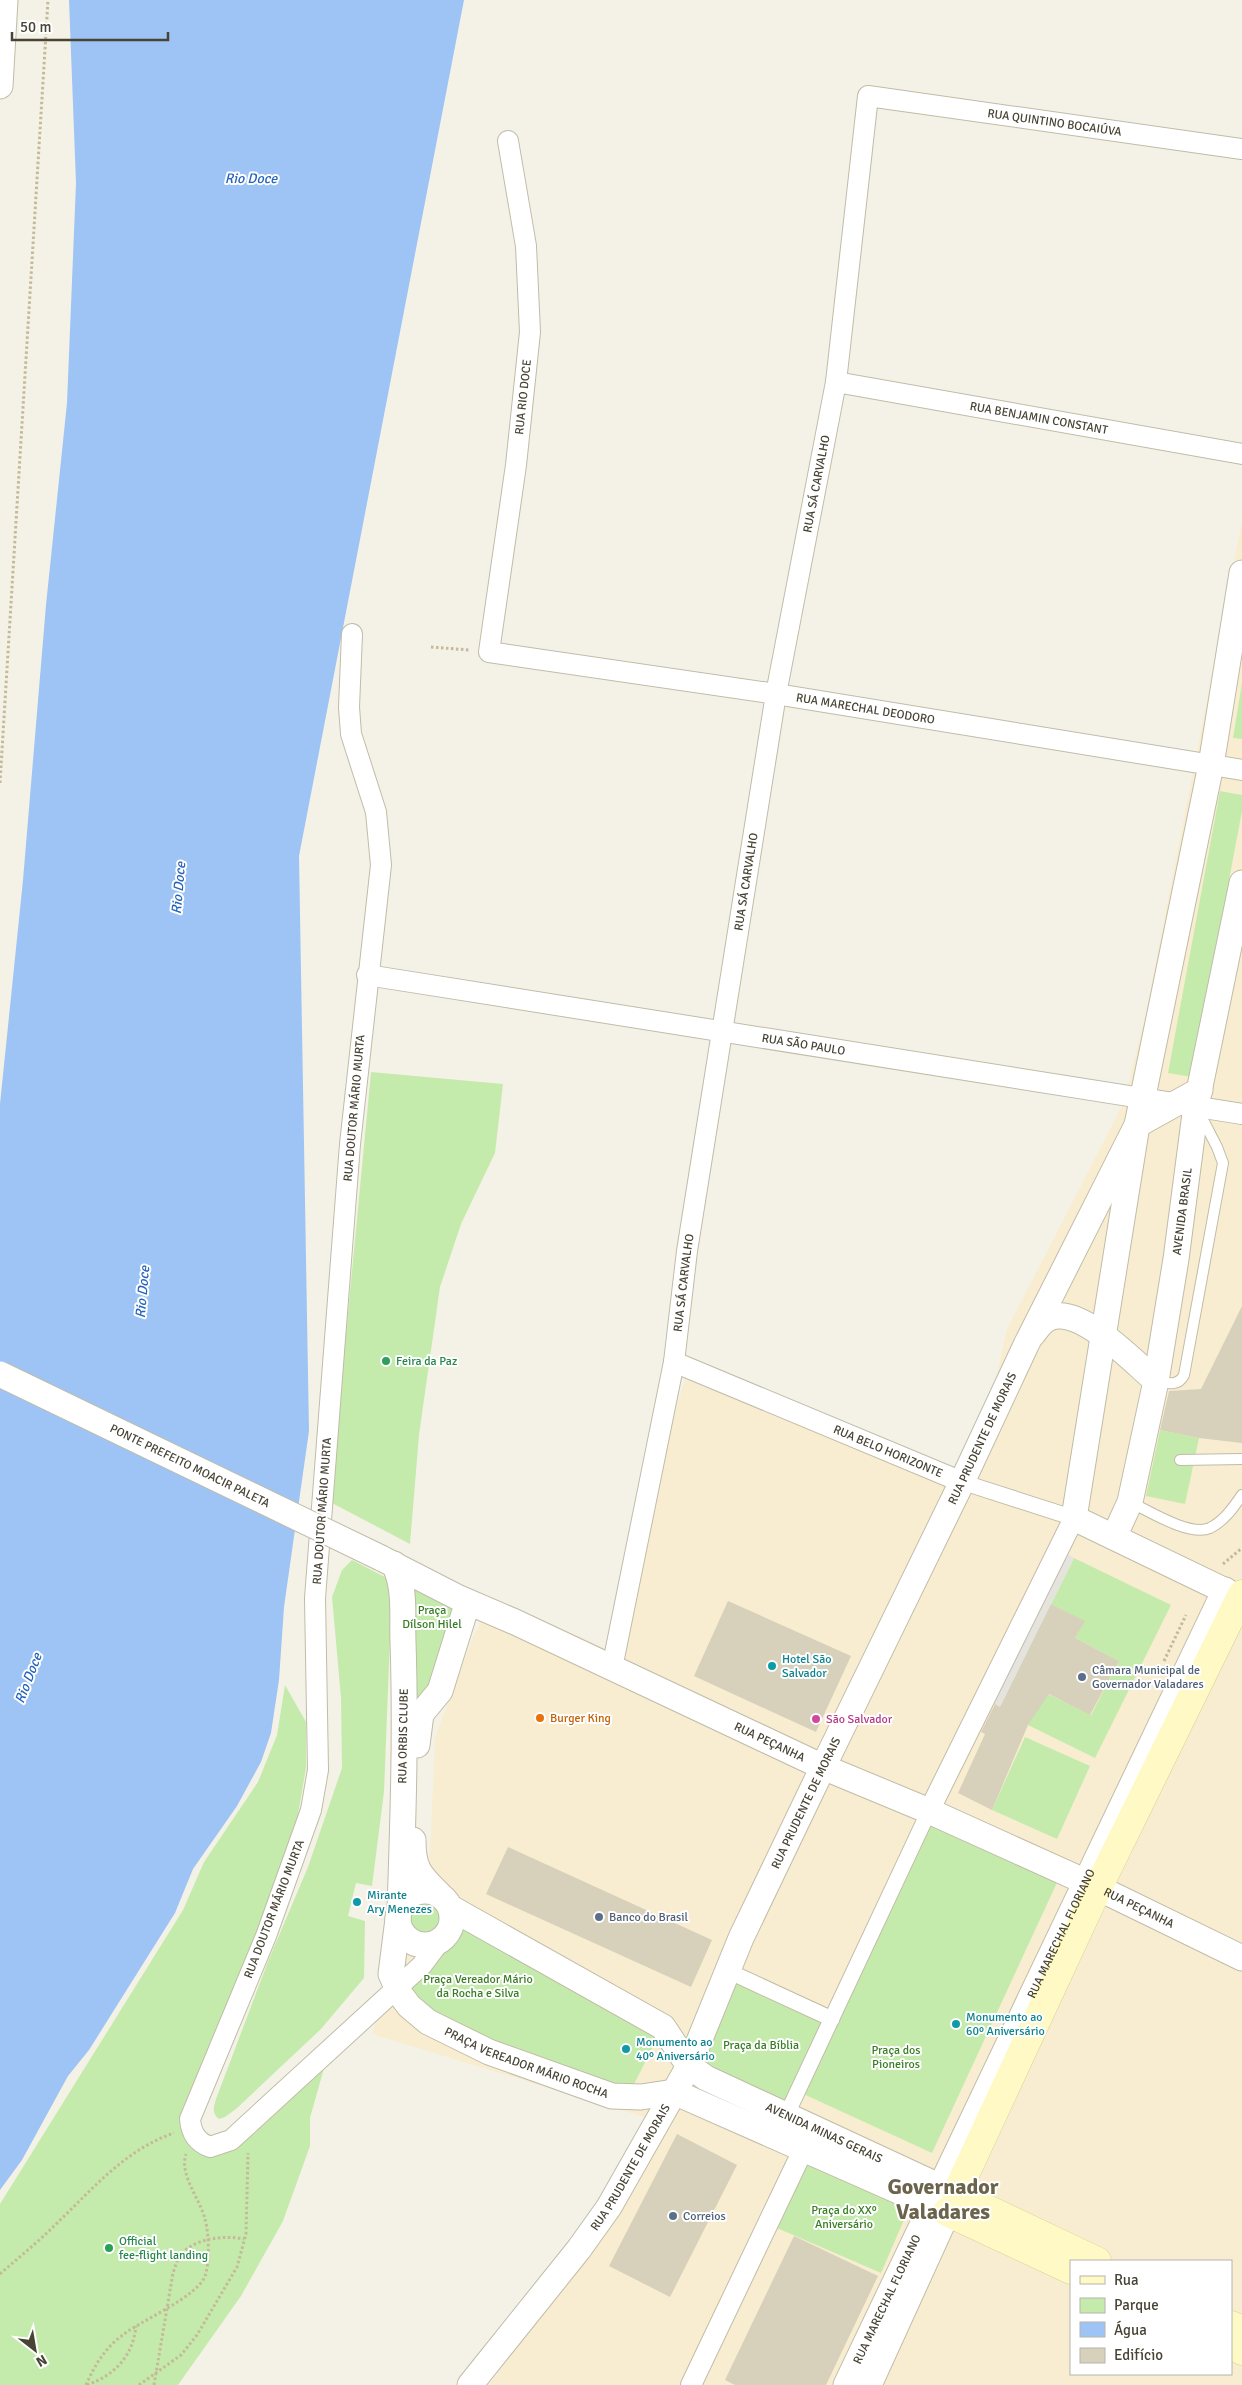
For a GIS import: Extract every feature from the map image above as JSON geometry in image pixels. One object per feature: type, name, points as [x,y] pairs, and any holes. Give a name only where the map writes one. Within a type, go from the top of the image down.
[{"type":"main road","name":"RUA MARECHAL FLORIANO","points":[[944,2200],[1092,1885],[1237,1595]]},
{"type":"main road","name":"AVENIDA MINAS GERAIS","points":[[944,2200],[1094,2260]]},
{"type":"main road","name":"AVENIDA MINAS GERAIS","points":[[944,2200],[1070,2269]]},
{"type":"street","points":[[0,86],[5,0]]},
{"type":"street","name":"RUA QUINTINO BOCAIÚVA","points":[[868,96],[1242,149]]},
{"type":"street","name":"RUA SÁ CARVALHO","points":[[612,1668],[674,1362],[687,1251],[776,694],[836,382],[868,96]]},
{"type":"street","name":"RUA RIO DOCE","points":[[489,652],[516,465],[530,332],[526,246],[508,141]]},
{"type":"street","name":"RUA BENJAMIN CONSTANT","points":[[836,382],[1242,454]]},
{"type":"street","points":[[786,2116],[929,1811],[1074,1518],[1137,1125],[1212,765],[1242,573]]},
{"type":"street","name":"RUA DOUTOR MÁRIO MURTA","points":[[192,2130],[190,2119],[266,1936],[300,1844],[311,1810],[318,1770],[315,1598],[349,1154],[367,975],[381,865],[376,812],[351,734],[348,707],[352,634]]},
{"type":"street","name":"RUA MARECHAL DEODORO","points":[[489,652],[776,694],[1242,770]]},
{"type":"street","name":"AVENIDA BRASIL","points":[[1114,1537],[1130,1502],[1156,1381],[1176,1259],[1192,1099],[1242,883]]},
{"type":"street","name":"RUA SÃO PAULO","points":[[367,975],[1144,1096],[1192,1099],[1242,1114]]},
{"type":"street","points":[[1137,1125],[1192,1099]]},
{"type":"street","name":"RUA PRUDENTE DE MORAIS","points":[[470,2385],[580,2250],[609,2207],[689,2066],[728,1971],[822,1767],[962,1482],[1026,1345],[1137,1125]]},
{"type":"street","points":[[1026,1345],[1042,1322],[1055,1316],[1073,1318],[1104,1338],[1156,1381]]},
{"type":"street","name":"RUA BELO HORIZONTE","points":[[674,1362],[962,1482],[1074,1518],[1237,1595]]},
{"type":"street","name":"PONTE PREFEITO MOACIR PALETA","points":[[0,1374],[387,1561]]},
{"type":"street","name":"RUA ORBIS CLUBE","points":[[387,1561],[410,1584],[405,1688],[399,1914]]},
{"type":"street","name":"RUA PEÇANHA","points":[[410,1584],[467,1606],[612,1668],[822,1767],[929,1811],[1092,1885],[1242,1958]]},
{"type":"street","name":"RUA ORBIS CLUBE","points":[[445,1901],[422,1878],[416,1869],[413,1857],[413,1812],[418,1726],[421,1714],[441,1688],[467,1606]]},
{"type":"street","points":[[405,1688],[414,1699],[421,1701],[434,1697],[441,1688]]},
{"type":"street","points":[[402,1997],[391,1974],[402,1900],[411,1894],[430,1891],[663,2027],[689,2066]]},
{"type":"street","points":[[192,2130],[201,2144],[210,2147],[231,2140],[372,2009],[402,1997],[422,1965],[452,1927],[453,1917],[445,1901]]},
{"type":"street","points":[[399,1914],[400,1928],[412,1942],[422,1945],[440,1941]]},
{"type":"street","points":[[728,1971],[832,2019]]},
{"type":"street","name":"PRAÇA VEREADOR MÁRIO ROCHA","points":[[402,1997],[428,2022],[489,2052],[612,2096],[641,2097],[674,2092]]},
{"type":"street","name":"AVENIDA MINAS GERAIS","points":[[689,2066],[706,2078],[786,2116],[944,2200]]},
{"type":"street","name":"AVENIDA MINAS GERAIS","points":[[674,2092],[803,2150],[944,2200]]},
{"type":"street","points":[[691,2385],[803,2150]]},
{"type":"street","name":"RUA MARECHAL FLORIANO","points":[[846,2385],[944,2200]]},
{"type":"street","name":"RUA MARECHAL FLORIANO","points":[[869,2385],[944,2200]]},
{"type":"lane","points":[[1156,1381],[1172,1384],[1178,1383],[1184,1375],[1223,1163],[1217,1147],[1192,1099]]},
{"type":"lane","points":[[1180,1460],[1242,1458]]},
{"type":"lane","points":[[1130,1502],[1190,1530],[1208,1528],[1228,1515],[1242,1495]]},
{"type":"path","points":[[0,782],[48,0]]},
{"type":"path","points":[[431,647],[489,652]]},
{"type":"path","points":[[0,2274],[54,2226],[100,2179],[126,2159],[168,2135],[192,2130],[184,2160],[184,2168],[205,2219],[209,2239],[205,2277],[184,2299],[136,2325],[117,2339],[96,2364],[86,2385]]},
{"type":"path","points":[[139,2385],[181,2354],[197,2335],[237,2267],[244,2239],[248,2204],[249,2158],[245,2138],[241,2131]]},
{"type":"path","points":[[154,2385],[173,2273],[180,2256],[209,2239],[229,2236],[244,2239]]},
{"type":"path","points":[[86,2385],[112,2373],[128,2355],[135,2336],[136,2325]]},
{"type":"shaded area","points":[[1242,521],[1242,2385],[489,2385],[638,2186],[657,2121],[372,2034],[430,1854],[435,1737],[473,1637],[494,1598],[605,1648],[685,1379],[970,1495],[1007,1329],[1124,1102],[1146,1012]]},
{"type":"shaded area","points":[[1059,1550],[1074,1558],[1000,1707],[984,1699]]},
{"type":"green space","points":[[1242,683],[1242,739],[1233,738]]},
{"type":"green space","points":[[1220,791],[1242,795],[1242,811],[1192,1077],[1168,1073]]},
{"type":"green space","name":"Feira da Paz","points":[[371,1072],[503,1084],[495,1153],[461,1224],[440,1287],[419,1435],[410,1544],[330,1502]]},
{"type":"green space","points":[[1160,1430],[1199,1438],[1185,1504],[1146,1496]]},
{"type":"green space","points":[[1074,1558],[1171,1605],[1095,1758],[1028,1725],[1046,1693],[1091,1715],[1119,1661],[1075,1638],[1084,1621],[1051,1604]]},
{"type":"green space","points":[[352,1560],[385,1577],[390,1582],[391,1613],[384,1792],[372,1886],[356,1883],[348,1916],[365,1921],[364,1978],[321,2029],[236,2109],[219,2119],[214,2112],[216,2099],[269,1959],[308,1867],[342,1768],[341,1698],[332,1597],[342,1570]]},
{"type":"green space","name":"Praça Dílson Hilel","points":[[408,1585],[461,1605],[423,1699],[417,1699],[413,1694]]},
{"type":"green space","points":[[285,1685],[306,1722],[306,1768],[296,1826],[264,1925],[185,2119],[220,2149],[328,2054],[310,2118],[310,2146],[283,2221],[241,2296],[178,2385],[0,2385],[0,2204],[183,1910],[204,1862],[258,1782],[277,1735]]},
{"type":"green space","points":[[1025,1737],[1090,1766],[1057,1839],[992,1810]]},
{"type":"green space","name":"Praça dos Pioneiros","points":[[930,1812],[1061,1874],[932,2153],[799,2092]]},
{"type":"green space","points":[[425,1894],[432,1895],[450,1918],[443,1933],[438,1938],[425,1941],[411,1935],[405,1929],[410,1900]]},
{"type":"green space","name":"Praça Vereador Mário da Rocha e Silva","points":[[454,1909],[663,2027],[627,2098],[409,2006],[411,1975],[447,1935],[452,1927]]},
{"type":"green space","name":"Praça da Bíblia","points":[[729,1977],[827,2021],[785,2110],[695,2065]]},
{"type":"green space","name":"Praça do XXº Aniversário","points":[[807,2161],[910,2206],[881,2273],[777,2228]]},
{"type":"water","name":"Rio Doce","points":[[69,0],[464,0],[299,856],[309,1431],[284,1607],[279,1680],[271,1733],[261,1762],[237,1806],[193,1869],[175,1913],[89,2050],[68,2076],[22,2160],[0,2190],[0,1104],[23,880],[46,605],[67,403],[76,183]]},
{"type":"building","points":[[1242,1306],[1242,1443],[1199,1438],[1160,1430],[1169,1391],[1201,1389]]},
{"type":"building","name":"Hotel São Salvador","points":[[728,1601],[851,1656],[816,1732],[694,1676]]},
{"type":"building","points":[[1051,1604],[1085,1621],[1075,1638],[1119,1661],[1090,1715],[1049,1694],[1028,1725],[992,1810],[958,1793],[985,1734],[981,1732],[995,1704],[1000,1707]]},
{"type":"building","name":"Banco do Brasil","points":[[508,1847],[712,1940],[691,1987],[486,1894]]},
{"type":"building","name":"Correios","points":[[677,2134],[737,2165],[670,2297],[609,2266]]},
{"type":"building","points":[[794,2236],[878,2276],[826,2385],[735,2385],[725,2380]]},
{"type":"place","name":"Feira da Paz","points":[[386,1361]]},
{"type":"place","name":"Hotel São Salvador","points":[[772,1666]]},
{"type":"place","name":"Câmara Municipal de Governador Valadares","points":[[1082,1677]]},
{"type":"place","name":"Burger King","points":[[540,1718]]},
{"type":"place","name":"São Salvador","points":[[816,1719]]},
{"type":"place","name":"Mirante Ary Menezes","points":[[357,1902]]},
{"type":"place","name":"Banco do Brasil","points":[[599,1917]]},
{"type":"place","name":"Monumento ao 60º Aniversário","points":[[956,2024]]},
{"type":"place","name":"Monumento ao 40º Aniversário","points":[[626,2049]]},
{"type":"place","name":"Correios","points":[[673,2216]]},
{"type":"place","name":"Official fee-flight landing","points":[[109,2248]]},
{"type":"district","name":"Governador Valadares","points":[[943,2198]]}]
